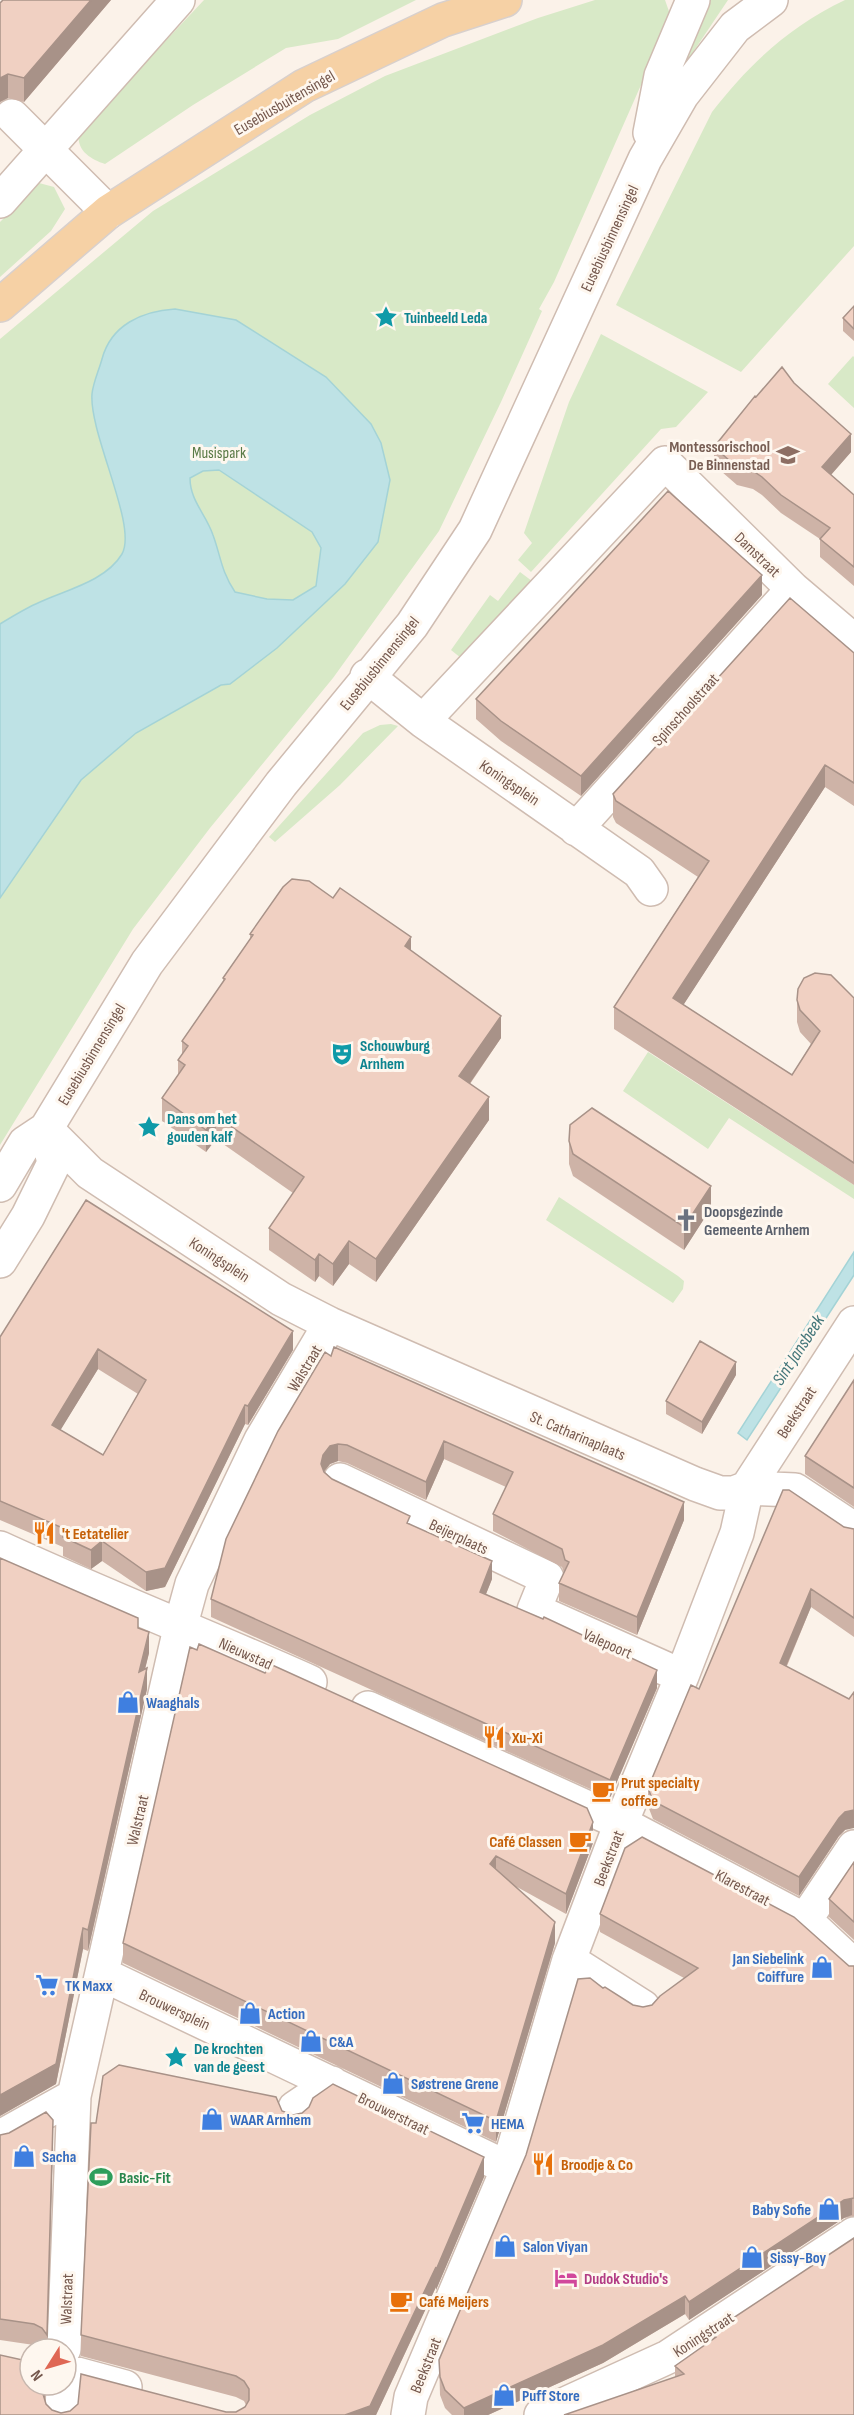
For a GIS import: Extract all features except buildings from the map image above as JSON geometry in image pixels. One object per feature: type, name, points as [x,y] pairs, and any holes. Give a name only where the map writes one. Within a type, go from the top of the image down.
[{"type":"main road","name":"Eusebiusbuitensingel","points":[[0,305],[108,212],[304,86],[443,20],[506,0]]},
{"type":"street","points":[[0,201],[178,0]]},
{"type":"street","name":"Eusebiusbinnensingel","points":[[645,159],[661,76],[693,0]]},
{"type":"street","name":"Eusebiusbinnensingel","points":[[0,1185],[26,1143],[46,1129],[147,963],[281,784],[367,676],[412,625],[475,530],[645,159],[682,95],[735,27],[771,0]]},
{"type":"street","points":[[12,116],[108,212]]},
{"type":"street","name":"Damstraat","points":[[423,721],[665,463],[794,589],[854,641]]},
{"type":"street","name":"Spinschoolstraat","points":[[576,830],[794,589]]},
{"type":"street","name":"Koningsplein","points":[[367,676],[423,721],[639,872],[651,889]]},
{"type":"street","points":[[0,1261],[28,1216],[54,1163],[46,1129]]},
{"type":"street","name":"Koningsplein","points":[[46,1129],[90,1173],[281,1299],[412,1362]]},
{"type":"street","name":"Beekstraat","points":[[408,2415],[411,2397],[508,2169],[569,1960],[737,1533],[747,1488],[854,1323]]},
{"type":"street","name":"Walstraat","points":[[64,2337],[74,2096],[181,1624],[192,1584],[271,1446],[330,1324]]},
{"type":"street","name":"St. Catharinaplaats","points":[[412,1362],[695,1485],[720,1493],[734,1493],[747,1488],[795,1491],[854,1529]]},
{"type":"street","name":"Beijerplaats","points":[[340,1480],[547,1578],[534,1610]]},
{"type":"street","name":"Nieuwstad","points":[[0,1548],[115,1600],[181,1624],[621,1823]]},
{"type":"street","name":"Valepoort","points":[[534,1610],[682,1676]]},
{"type":"street","name":"Klarestraat","points":[[621,1823],[805,1920],[854,1966]]},
{"type":"street","points":[[805,1920],[854,1847]]},
{"type":"street","points":[[569,1960],[643,2007]]},
{"type":"street","name":"Brouwersplein","points":[[102,1974],[339,2086]]},
{"type":"street","points":[[294,2117],[295,2108],[339,2086]]},
{"type":"street","name":"Brouwerstraat","points":[[339,2086],[508,2169]]},
{"type":"street","points":[[0,2137],[74,2096]]},
{"type":"street","name":"Koningstraat","points":[[541,2415],[668,2357],[854,2234]]},
{"type":"street","points":[[78,2374],[154,2394]]},
{"type":"street","points":[[62,2415],[63,2397]]},
{"type":"green space","points":[[204,0],[416,0],[338,39],[286,48],[193,105],[105,164],[85,153],[80,144],[79,133]]},
{"type":"green space","name":"Musispark","points":[[595,0],[665,0],[671,17],[554,282],[539,309],[542,311],[501,402],[439,531],[333,678],[210,828],[133,929],[0,1145],[0,339],[153,211],[310,115],[385,76],[538,18]]},
{"type":"green space","points":[[706,0],[728,0],[671,85]]},
{"type":"green space","points":[[845,0],[854,0],[854,246],[741,372],[616,305],[712,112],[756,62],[772,48],[806,22]]},
{"type":"green space","points":[[39,183],[54,187],[65,209],[51,231],[0,277],[0,222]]},
{"type":"green space","points":[[601,334],[708,392],[676,427],[661,429],[531,572],[518,560],[532,543],[524,533],[569,402]]},
{"type":"green space","points":[[854,357],[854,408],[828,384]]},
{"type":"green space","points":[[520,572],[532,581],[461,658],[451,650],[490,595],[498,601]]},
{"type":"green space","points":[[380,725],[398,726],[340,785],[275,842],[269,837],[363,733]]},
{"type":"green space","points":[[648,1052],[854,1185],[854,1199],[729,1118],[708,1149],[623,1091]]},
{"type":"green space","points":[[559,1197],[684,1281],[683,1289],[673,1303],[546,1220]]},
{"type":"water","points":[[175,309],[236,320],[326,377],[371,424],[381,443],[390,480],[378,542],[345,584],[277,648],[230,684],[221,685],[136,733],[81,780],[0,898],[0,624],[35,604],[96,578],[115,563],[122,554],[125,541],[124,523],[98,432],[92,394],[106,347],[113,337],[130,322],[163,310]],"holes":[[[219,470],[312,532],[321,548],[316,586],[293,600],[267,599],[235,592],[224,571],[210,527],[195,501],[190,478],[203,471]]]},
{"type":"water","name":"Sint Jansbeek","points":[[854,1252],[854,1275],[747,1440],[738,1433]]},
{"type":"place","name":"Tuinbeeld Leda","points":[[386,317]]},
{"type":"place","name":"Montessorischool De Binnenstad","points":[[788,455]]},
{"type":"place","name":"Schouwburg Arnhem","points":[[342,1054]]},
{"type":"place","name":"Dans om het gouden kalf","points":[[149,1127]]},
{"type":"place","name":"Doopsgezinde Gemeente Arnhem","points":[[686,1220]]},
{"type":"place","name":"'t Eetatelier","points":[[44,1533]]},
{"type":"place","name":"Waaghals","points":[[128,1702]]},
{"type":"place","name":"Xu-Xi","points":[[494,1737]]},
{"type":"place","name":"Prut specialty coffee","points":[[603,1791]]},
{"type":"place","name":"Café Classen","points":[[580,1841]]},
{"type":"place","name":"Jan Siebelink Coiffure","points":[[822,1967]]},
{"type":"place","name":"TK Maxx","points":[[47,1985]]},
{"type":"place","name":"Action","points":[[250,2013]]},
{"type":"place","name":"C&A","points":[[311,2041]]},
{"type":"place","name":"De krochten van de geest","points":[[176,2057]]},
{"type":"place","name":"Søstrene Grene","points":[[393,2083]]},
{"type":"place","name":"WAAR Arnhem","points":[[212,2119]]},
{"type":"place","name":"HEMA","points":[[473,2123]]},
{"type":"place","name":"Sacha","points":[[24,2156]]},
{"type":"place","name":"Broodje & Co","points":[[543,2164]]},
{"type":"place","name":"Basic-Fit","points":[[101,2177]]},
{"type":"place","name":"Baby Sofie","points":[[829,2209]]},
{"type":"place","name":"Salon Viyan","points":[[505,2246]]},
{"type":"place","name":"Sissy-Boy","points":[[752,2257]]},
{"type":"place","name":"Dudok Studio's","points":[[566,2278]]},
{"type":"place","name":"Café Meijers","points":[[401,2301]]},
{"type":"place","name":"Puff Store","points":[[504,2395]]}]
